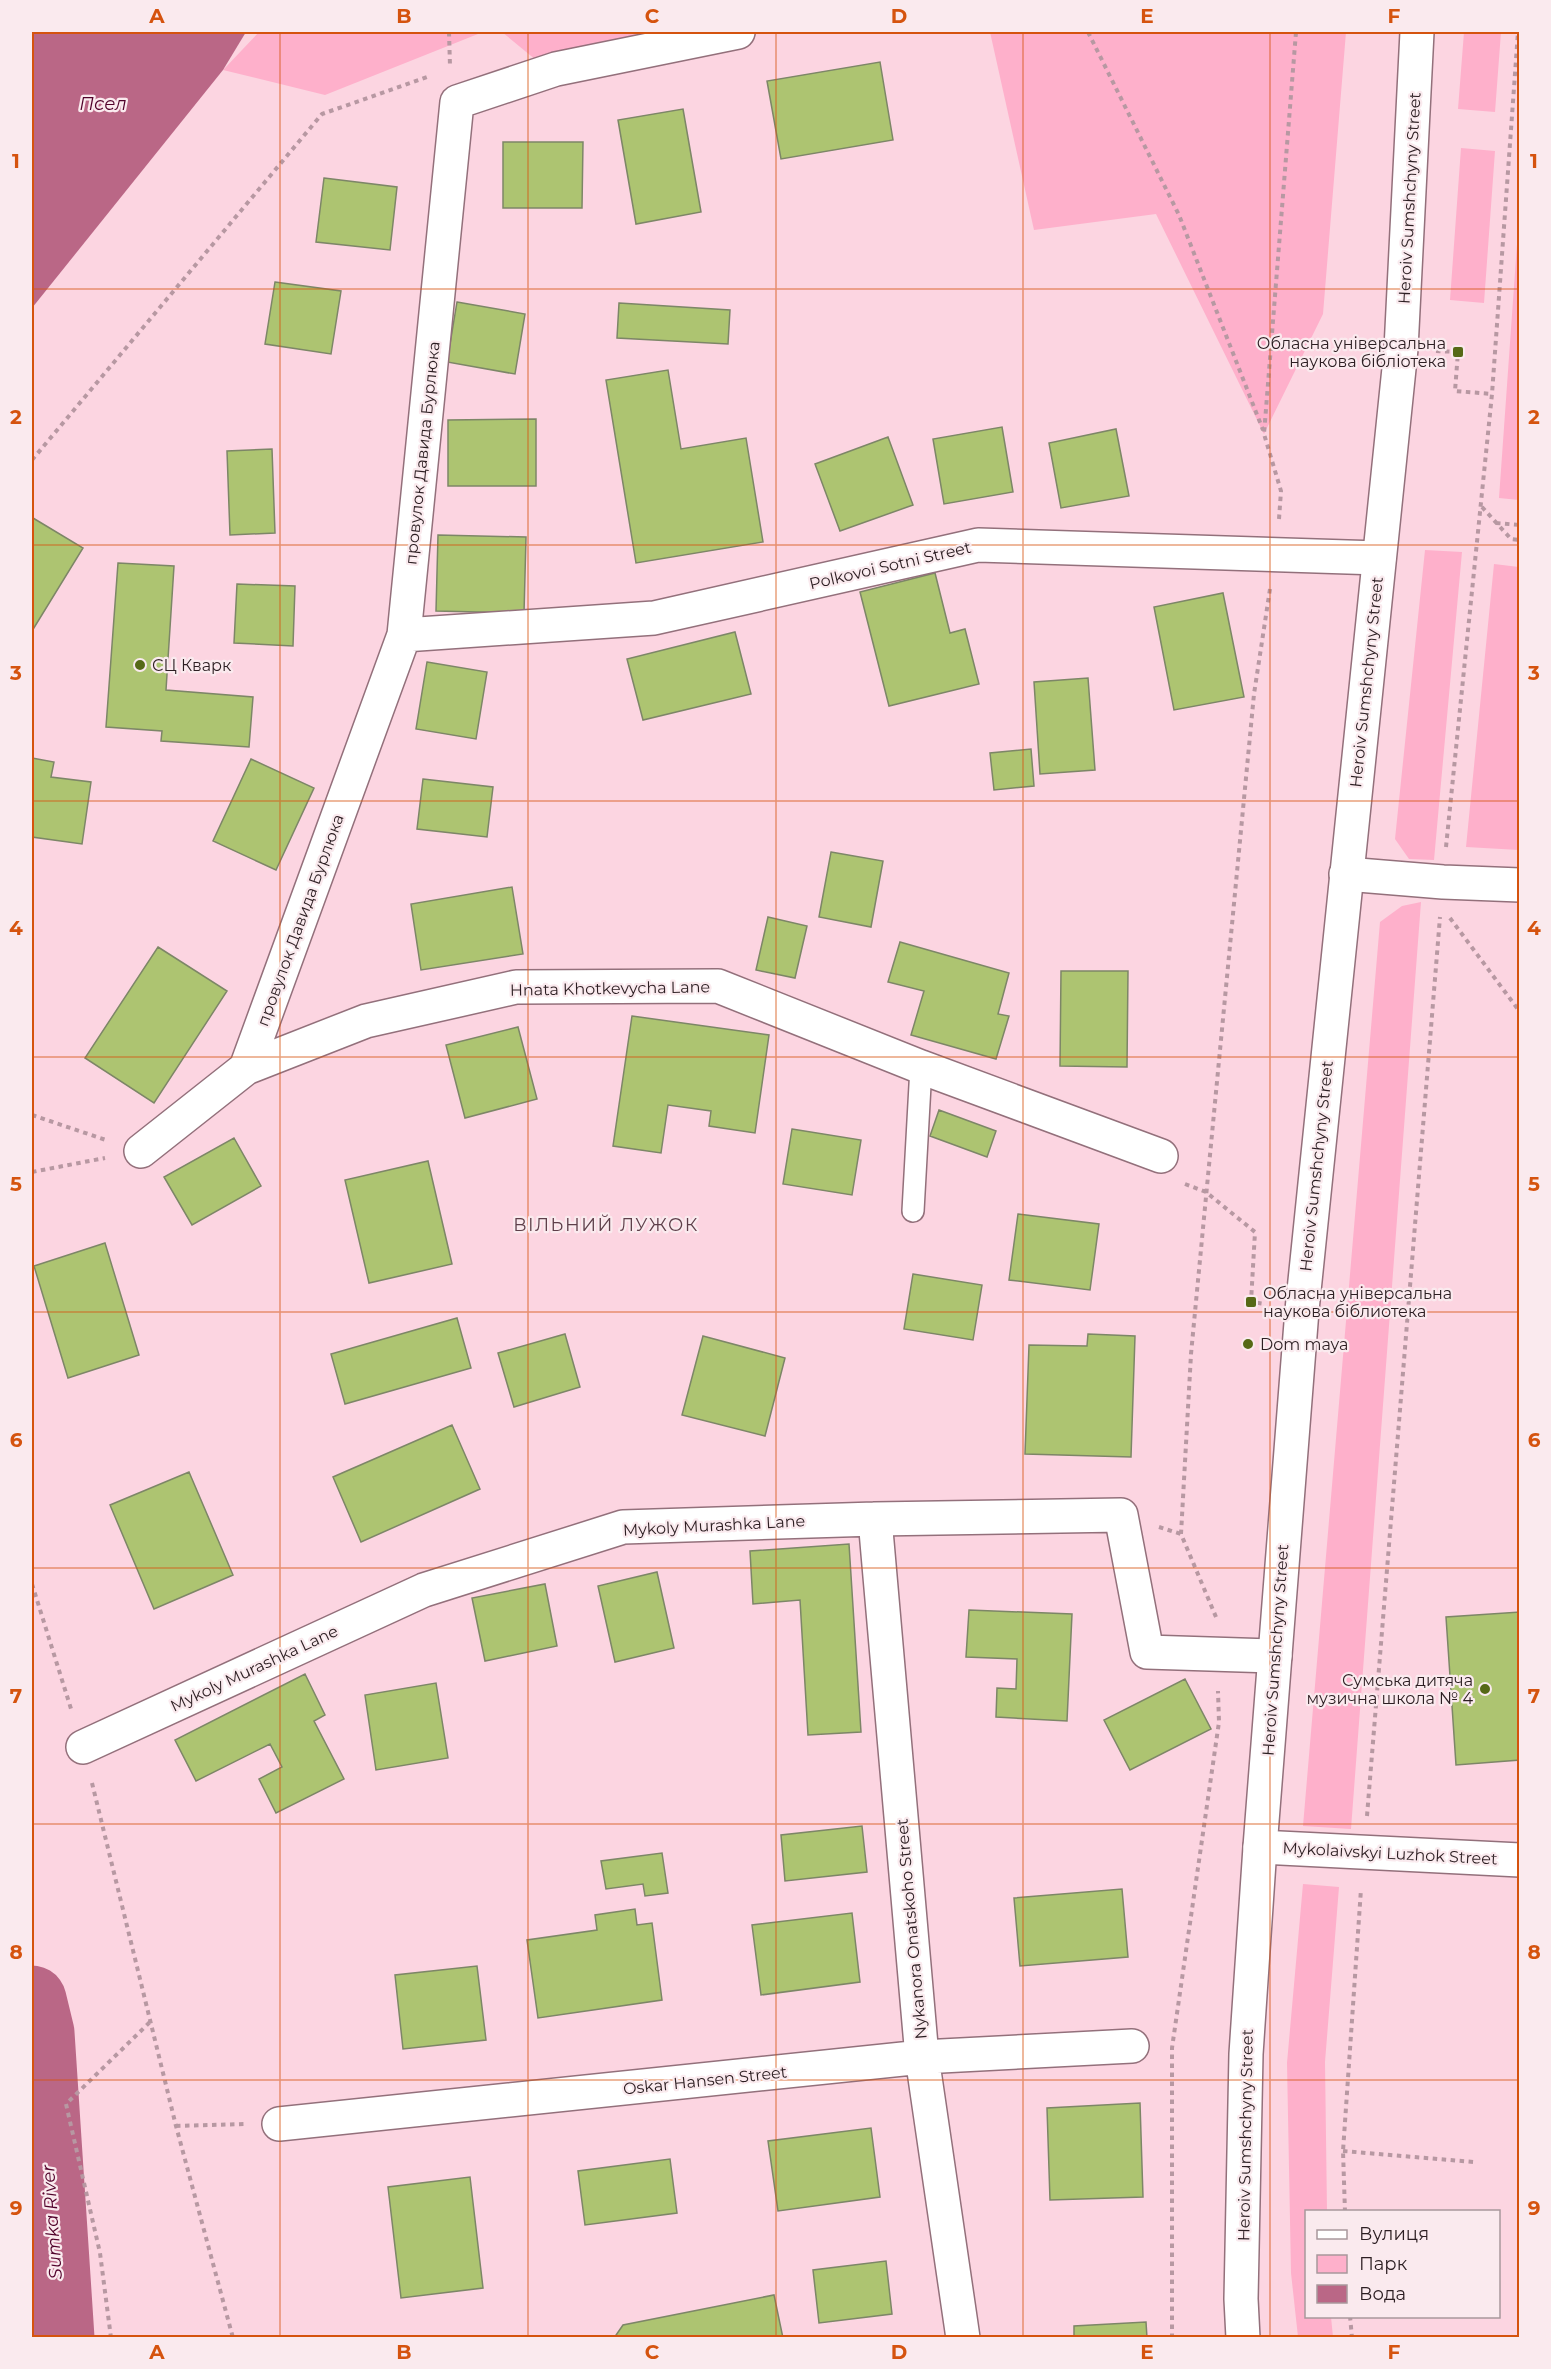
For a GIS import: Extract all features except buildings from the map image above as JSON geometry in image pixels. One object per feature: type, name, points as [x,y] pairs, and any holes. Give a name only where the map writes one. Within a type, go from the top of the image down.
[{"type":"street","name":"провулок Давида Бурлюка","points":[[246,1068],[404,635],[457,102],[556,69],[738,32]]},
{"type":"street","name":"Heroiv Sumshchyny Street","points":[[1243,2337],[1241,2299],[1246,2054],[1260,1847],[1302,1310],[1401,349],[1417,32]]},
{"type":"street","name":"Polkovoi Sotni Street","points":[[404,635],[654,618],[978,545],[1379,558]]},
{"type":"street","points":[[1346,874],[1442,894],[1520,885]]},
{"type":"street","name":"Hnata Khotkevycha Lane","points":[[141,1151],[246,1068],[366,1021],[516,987],[718,986],[1170,1169]]},
{"type":"street","name":"Mykoly Murashka Lane","points":[[83,1747],[424,1590],[623,1527],[875,1519],[1121,1515],[1147,1652],[1275,1656]]},
{"type":"street","name":"Nykanora Onatskoho Street","points":[[875,1519],[922,2057],[963,2337]]},
{"type":"street","name":"Mykolaivskyi Luzhok Street","points":[[1260,1847],[1520,1860]]},
{"type":"street","name":"Oskar Hansen Street","points":[[279,2124],[922,2057],[1132,2046]]},
{"type":"lane","points":[[913,1211],[921,1067]]},
{"type":"path","points":[[449,32],[450,69]]},
{"type":"path","points":[[1088,32],[1179,215],[1264,434],[1281,491],[1275,555],[1254,694],[1191,1354],[1181,1534],[1216,1617],[1219,1722],[1172,2048],[1172,2337]]},
{"type":"path","points":[[1264,434],[1296,32]]},
{"type":"path","points":[[1346,2210],[1343,2151],[1364,1852],[1442,894],[1492,394],[1518,32]]},
{"type":"path","points":[[32,460],[322,114],[439,73]]},
{"type":"path","points":[[1401,349],[1458,352],[1455,391],[1492,394]]},
{"type":"path","points":[[1482,507],[1510,539],[1520,540]]},
{"type":"path","points":[[1496,523],[1520,525]]},
{"type":"path","points":[[1442,894],[1520,1012]]},
{"type":"path","points":[[32,1115],[141,1151]]},
{"type":"path","points":[[32,1172],[141,1151]]},
{"type":"path","points":[[1170,1169],[1206,1192],[1256,1232],[1251,1302],[1302,1310]]},
{"type":"path","points":[[32,1584],[83,1747],[176,2126],[233,2337]]},
{"type":"path","points":[[111,2337],[100,2253],[66,2104],[150,2022]]},
{"type":"path","points":[[176,2126],[279,2124]]},
{"type":"path","points":[[1343,2151],[1474,2162]]},
{"type":"path","points":[[1350,2318],[1352,2337]]},
{"type":"green space","points":[[259,32],[483,32],[325,95],[223,70]]},
{"type":"green space","points":[[502,32],[698,32],[542,65]]},
{"type":"green space","points":[[990,32],[1346,32],[1323,314],[1264,434],[1156,214],[1034,230]]},
{"type":"green space","points":[[1464,32],[1501,32],[1495,112],[1458,109]]},
{"type":"green space","points":[[1461,148],[1495,151],[1484,303],[1450,300]]},
{"type":"green space","points":[[1519,216],[1520,500],[1499,498]]},
{"type":"green space","points":[[1425,550],[1462,552],[1434,860],[1409,859],[1395,839]]},
{"type":"green space","points":[[1494,564],[1519,567],[1519,850],[1466,847]]},
{"type":"green space","points":[[1421,902],[1351,1829],[1303,1826],[1380,922],[1402,906]]},
{"type":"green space","points":[[1303,1884],[1339,1887],[1325,2062],[1327,2210],[1305,2210],[1305,2318],[1331,2318],[1333,2337],[1298,2337],[1291,2273],[1287,2063]]},
{"type":"water","name":"Псел","points":[[32,32],[246,32],[223,70],[32,308]]},
{"type":"waterway","name":"Sumka River","points":[[32,2000],[40,2033],[60,2338]]},
{"type":"place","name":"Обласна універсальна наукова бібліотека","points":[[1458,352]]},
{"type":"place","name":"СЦ Кварк","points":[[140,665]]},
{"type":"place","name":"Обласна універсальна наукова біблиотека","points":[[1251,1302]]},
{"type":"place","name":"Dom maya","points":[[1248,1344]]},
{"type":"place","name":"Сумська дитяча музична школа № 4","points":[[1485,1689]]},
{"type":"district","name":"ВІЛЬНИЙ ЛУЖОК","points":[[606,1225]]}]
